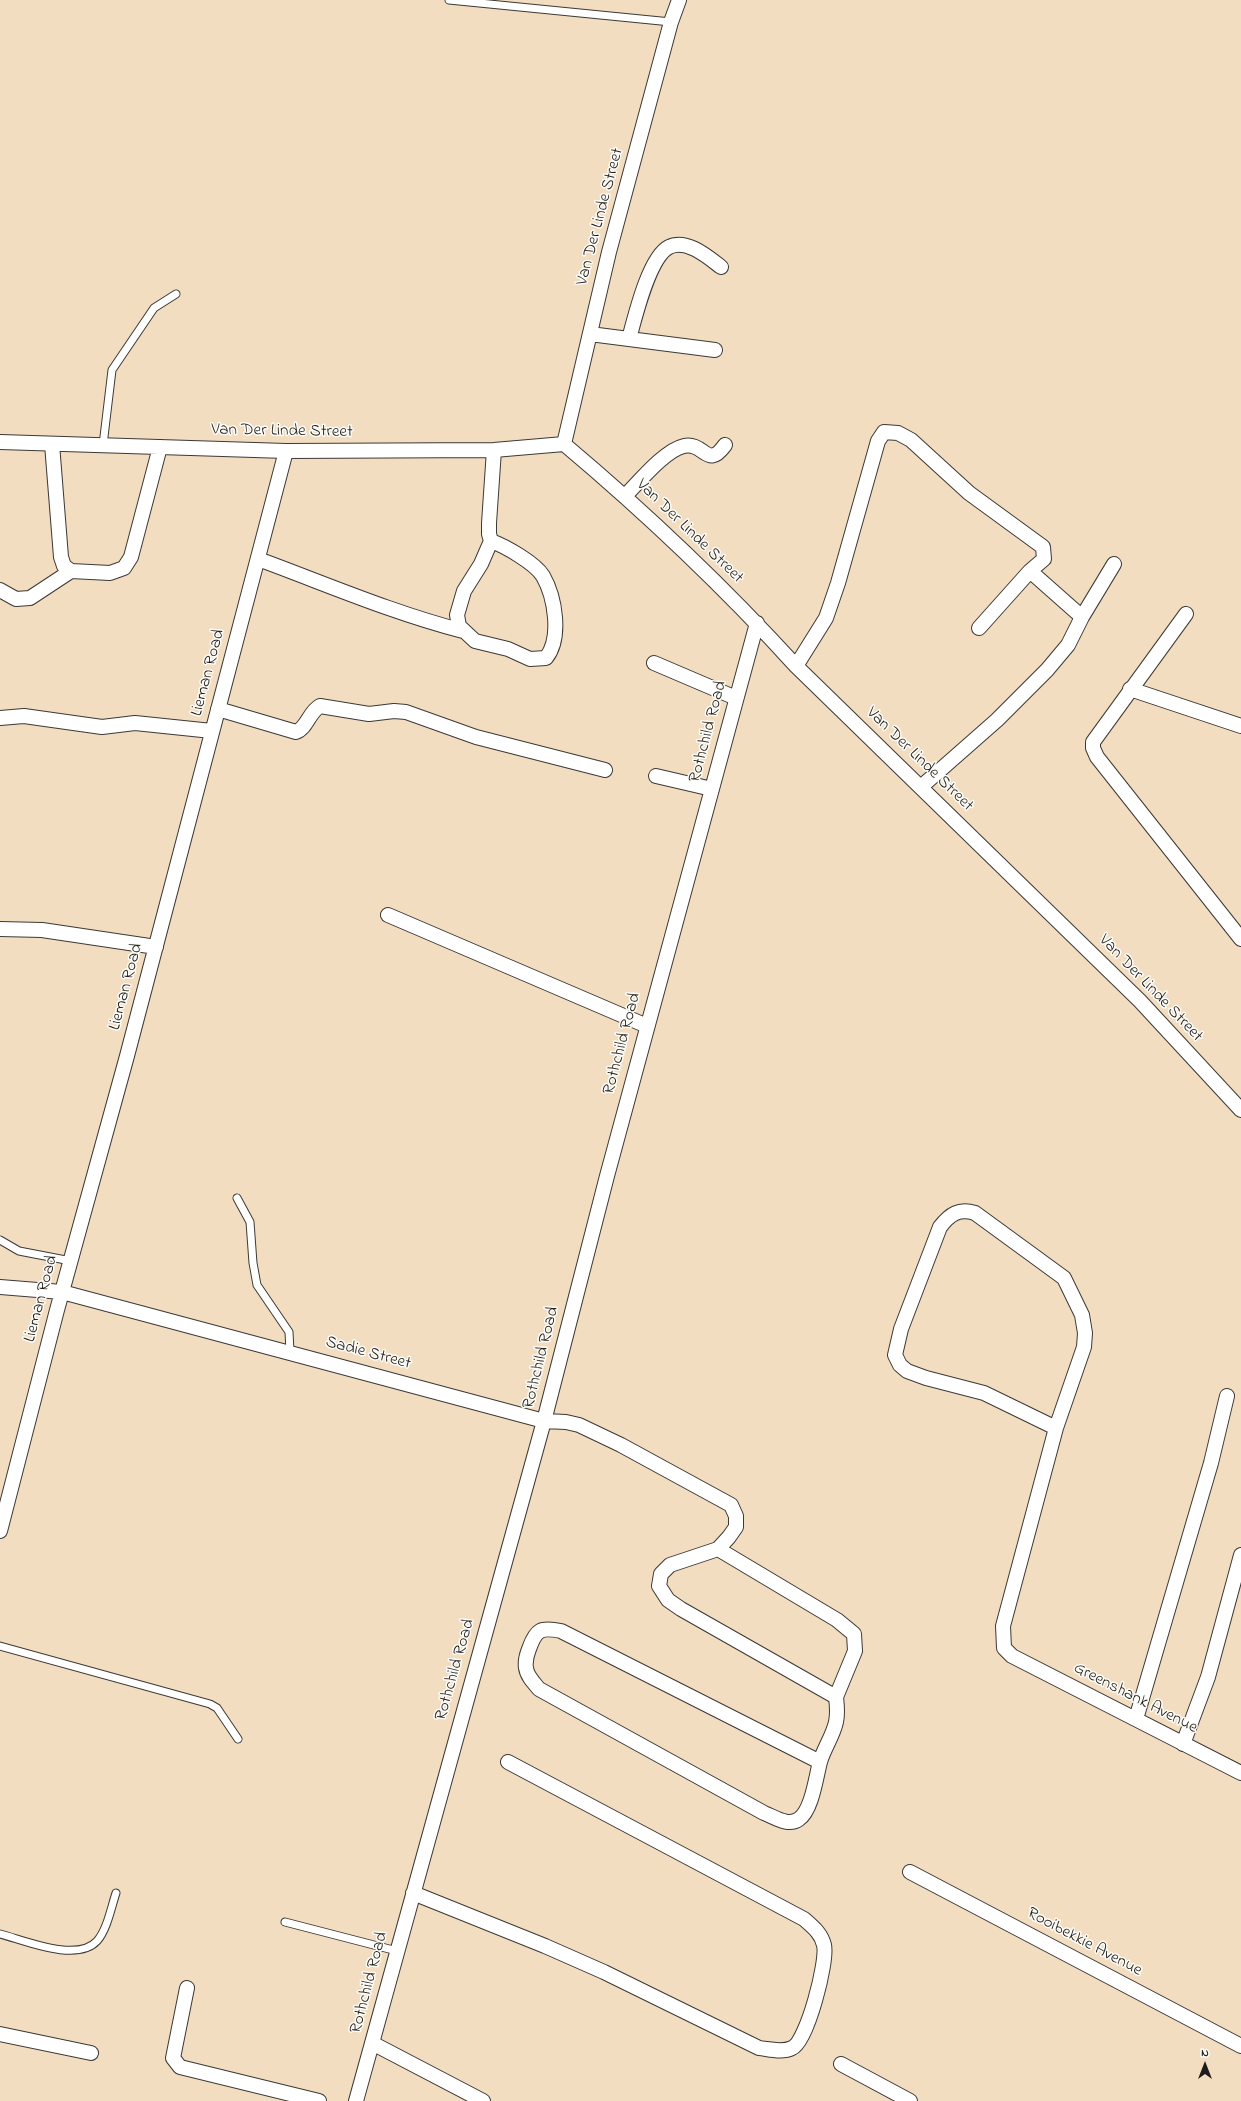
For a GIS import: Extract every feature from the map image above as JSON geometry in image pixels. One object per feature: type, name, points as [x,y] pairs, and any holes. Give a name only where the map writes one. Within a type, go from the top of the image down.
[{"type":"street","name":"Van Der Linde Street","points":[[564,444],[609,252],[671,22],[679,0]]},
{"type":"street","points":[[629,338],[646,282],[659,256],[669,246],[681,245],[692,248],[721,267]]},
{"type":"street","points":[[590,334],[715,350]]},
{"type":"street","points":[[796,666],[826,618],[838,583],[878,441],[884,432],[898,433],[911,440],[969,493],[1043,546],[1044,559],[1030,571],[979,628]]},
{"type":"street","name":"Van Der Linde Street","points":[[0,442],[286,451],[494,450],[564,444],[625,496],[757,623],[796,666],[922,786],[1140,1001],[1241,1110]]},
{"type":"street","points":[[52,444],[61,557],[64,566],[71,571],[110,573],[124,568],[131,557],[160,447]]},
{"type":"street","points":[[625,496],[670,453],[682,446],[691,445],[707,455],[713,456],[718,454],[725,445]]},
{"type":"street","points":[[492,541],[502,544],[528,562],[542,575],[551,599],[557,624],[553,648],[546,658],[530,659],[508,649],[475,642],[463,631],[458,620],[459,605],[464,591],[481,564],[492,541],[489,534],[489,522],[494,450]]},
{"type":"street","name":"Lieman Road","points":[[0,1530],[62,1292],[156,947],[286,451]]},
{"type":"street","points":[[258,559],[368,601],[431,623],[463,631]]},
{"type":"street","points":[[922,786],[997,720],[1047,670],[1068,645],[1082,617],[1114,564]]},
{"type":"street","points":[[0,590],[16,599],[30,598],[71,571]]},
{"type":"street","points":[[1030,571],[1082,617]]},
{"type":"street","points":[[1186,614],[1130,689],[1093,742],[1093,748],[1097,758],[1241,939]]},
{"type":"street","name":"Rothchild Road","points":[[356,2101],[544,1420],[647,1026],[757,623]]},
{"type":"street","points":[[654,663],[736,698]]},
{"type":"street","points":[[1130,689],[1241,726]]},
{"type":"street","points":[[218,709],[296,732],[301,730],[313,709],[320,706],[369,714],[394,711],[406,712],[476,737],[605,770]]},
{"type":"street","points":[[0,718],[24,716],[102,727],[135,723],[212,731]]},
{"type":"street","points":[[656,776],[712,789]]},
{"type":"street","points":[[388,915],[647,1026]]},
{"type":"street","points":[[0,929],[42,930],[156,947]]},
{"type":"street","points":[[959,1211],[975,1213],[1064,1278],[1074,1295],[1082,1315],[1086,1333],[1084,1347],[1056,1428],[984,1393],[908,1371],[900,1365],[895,1355],[903,1322],[940,1227],[950,1215],[959,1211]]},
{"type":"street","name":"Sadie Street","points":[[0,1287],[62,1292],[544,1420],[566,1422],[579,1426],[621,1445],[731,1505],[736,1516],[736,1527],[718,1549]]},
{"type":"street","points":[[1136,1719],[1211,1463],[1227,1396]]},
{"type":"street","name":"Greenshank Avenue","points":[[1056,1428],[1003,1626],[1004,1648],[1012,1656],[1241,1773]]},
{"type":"street","points":[[820,1762],[561,1631],[549,1628],[541,1630],[534,1636],[527,1655],[526,1667],[531,1679],[539,1689],[764,1813],[786,1822],[794,1822],[800,1819],[815,1787],[820,1762],[836,1724],[838,1710],[836,1697],[855,1651],[854,1634],[849,1628],[837,1620],[718,1549],[670,1565],[661,1574],[659,1580],[662,1593],[681,1610],[836,1697]]},
{"type":"street","points":[[1183,1744],[1208,1678],[1241,1555]]},
{"type":"street","points":[[413,1892],[604,1972],[759,2048],[781,2051],[793,2048],[799,2042],[805,2029],[824,1963],[825,1947],[821,1934],[804,1919],[508,1762]]},
{"type":"street","name":"Rooibekkie Avenue","points":[[910,1872],[1241,2046]]},
{"type":"street","points":[[187,1988],[173,2058],[175,2063],[187,2070],[319,2101]]},
{"type":"street","points":[[0,2034],[91,2053]]},
{"type":"street","points":[[372,2042],[483,2101]]},
{"type":"street","points":[[841,2064],[910,2101]]},
{"type":"lane","points":[[450,0],[671,22]]},
{"type":"lane","points":[[103,445],[112,370],[154,308],[176,294]]},
{"type":"lane","points":[[237,1198],[250,1222],[253,1263],[258,1286],[289,1332],[290,1352]]},
{"type":"lane","points":[[0,1240],[19,1251],[71,1260]]},
{"type":"lane","points":[[0,1646],[210,1704],[217,1708],[238,1739]]},
{"type":"lane","points":[[0,1934],[61,1950],[85,1948],[96,1942],[101,1935],[116,1893]]},
{"type":"lane","points":[[285,1922],[397,1951]]}]
